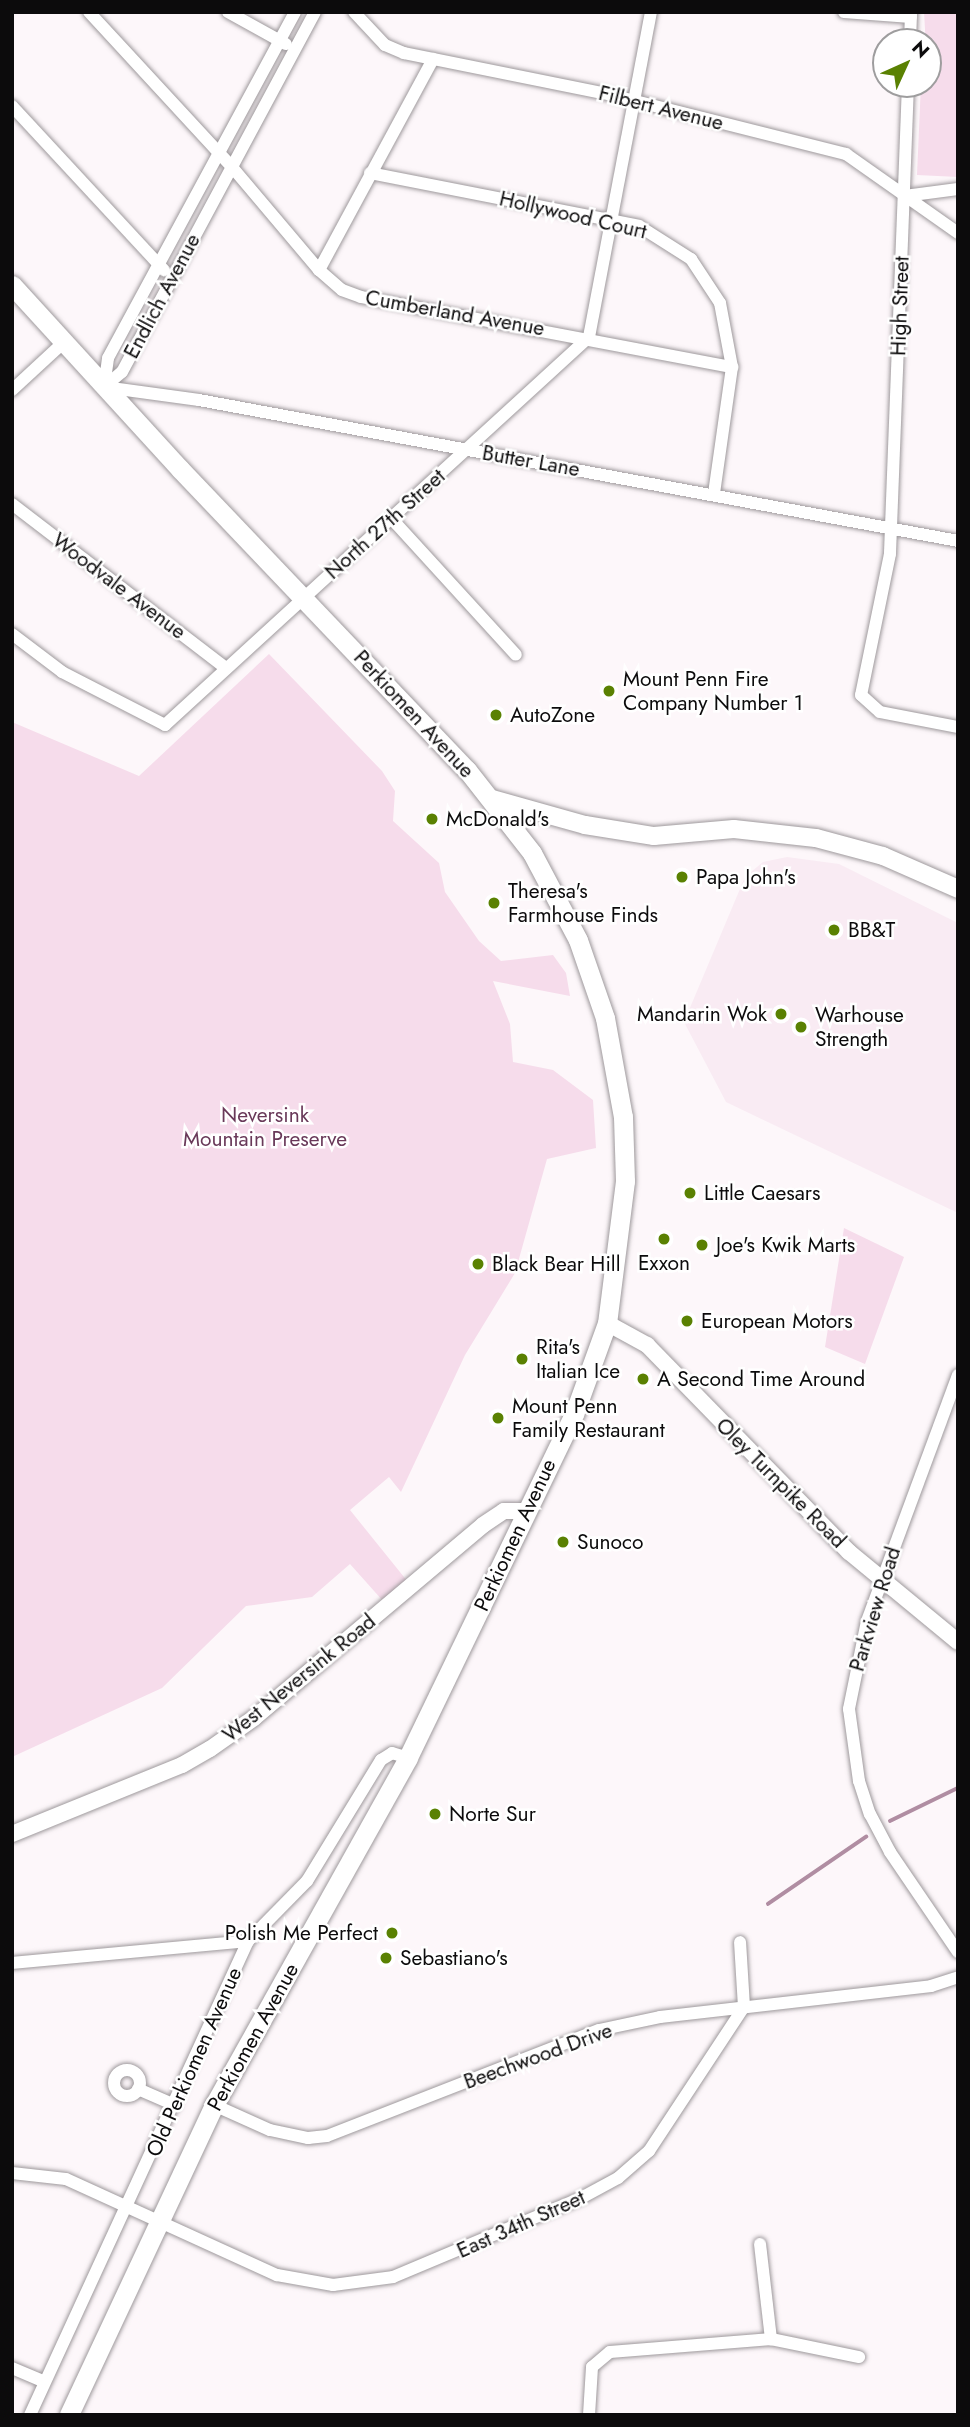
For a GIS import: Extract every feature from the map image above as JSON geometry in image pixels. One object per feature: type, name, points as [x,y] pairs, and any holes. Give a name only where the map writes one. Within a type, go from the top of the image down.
[{"type":"main road","name":"Perkiomen Avenue","points":[[12,285],[104,387],[492,799],[532,853],[563,907],[592,977],[611,1044],[623,1117],[625,1181],[607,1323],[574,1414],[408,1758],[214,2105],[69,2415]]},
{"type":"main road","points":[[492,799],[585,825],[654,836],[734,829],[816,838],[883,856],[958,889]]},
{"type":"street","name":"Cumberland Avenue","points":[[90,12],[232,167],[319,271],[342,290],[361,298],[589,337],[732,366]]},
{"type":"street","points":[[228,12],[295,48]]},
{"type":"street","name":"Endlich Avenue","points":[[104,387],[108,358],[295,12]]},
{"type":"street","name":"Endlich Avenue","points":[[104,387],[122,372],[315,12]]},
{"type":"street","name":"Filbert Avenue","points":[[354,12],[392,49],[635,100],[846,154],[958,233]]},
{"type":"street","points":[[589,337],[651,12]]},
{"type":"street","points":[[844,12],[911,14]]},
{"type":"street","points":[[319,271],[433,59]]},
{"type":"street","name":"High Street","points":[[908,98],[892,527],[877,620],[861,695],[880,712],[958,727]]},
{"type":"street","points":[[12,106],[171,278]]},
{"type":"street","name":"Hollywood Court","points":[[370,173],[613,220],[661,236],[704,275],[726,320],[732,366],[714,493]]},
{"type":"street","points":[[905,195],[958,189]]},
{"type":"street","name":"North 27th Street","points":[[12,634],[62,672],[165,725],[589,337]]},
{"type":"street","points":[[12,390],[64,342]]},
{"type":"street","name":"Butter Lane","points":[[104,387],[198,400],[714,493],[958,541]]},
{"type":"street","name":"Woodvale Avenue","points":[[12,504],[226,668]]},
{"type":"street","points":[[391,518],[516,655]]},
{"type":"street","name":"Oley Turnpike Road","points":[[607,1323],[647,1345],[697,1400],[881,1581],[958,1642]]},
{"type":"street","name":"Parkview Road","points":[[958,1375],[860,1643],[849,1709],[859,1781],[890,1852],[958,1952]]},
{"type":"street","name":"West Neversink Road","points":[[12,1834],[170,1770],[210,1749],[254,1718],[483,1525],[504,1511],[527,1511]]},
{"type":"street","name":"Old Perkiomen Avenue","points":[[30,2415],[42,2381],[129,2208],[248,1941],[307,1881],[381,1760],[392,1753],[408,1758]]},
{"type":"street","points":[[12,1963],[248,1941]]},
{"type":"street","points":[[740,1942],[744,2007]]},
{"type":"street","name":"Beechwood Drive","points":[[214,2105],[282,2133],[308,2138],[335,2135],[599,2030],[744,2007],[931,1986],[958,1977]]},
{"type":"street","name":"East 34th Street","points":[[12,2173],[65,2179],[256,2268],[307,2282],[366,2283],[419,2268],[581,2199],[629,2169],[668,2126],[744,2007]]},
{"type":"street","points":[[138,2089],[175,2105]]},
{"type":"street","points":[[760,2244],[771,2339]]},
{"type":"street","points":[[589,2415],[592,2367],[610,2352],[771,2339],[859,2357]]},
{"type":"street","points":[[12,2368],[42,2381]]},
{"type":"shaded area","points":[[787,857],[839,864],[958,923],[958,1213],[726,1102],[684,1022],[745,877],[763,862]]},
{"type":"green space","points":[[924,12],[958,12],[958,177],[917,175],[920,98],[942,98],[942,28],[925,28]]},
{"type":"green space","name":"Neversink Mountain Preserve","points":[[269,654],[382,771],[395,791],[393,821],[439,863],[445,892],[479,941],[501,961],[553,955],[566,973],[570,996],[493,981],[510,1024],[513,1062],[553,1070],[593,1100],[596,1148],[547,1159],[515,1273],[465,1355],[401,1492],[389,1477],[350,1510],[408,1582],[383,1601],[350,1564],[312,1597],[246,1606],[162,1688],[12,1757],[12,722],[139,776]]},
{"type":"green space","points":[[844,1228],[904,1257],[865,1364],[825,1347]]},
{"type":"waterway","points":[[890,1821],[958,1788]]},
{"type":"waterway","points":[[768,1904],[866,1837]]},
{"type":"place","name":"Mount Penn Fire Company Number 1","points":[[609,691]]},
{"type":"place","name":"AutoZone","points":[[496,715]]},
{"type":"place","name":"McDonald's","points":[[432,819]]},
{"type":"place","name":"Papa John's","points":[[682,877]]},
{"type":"place","name":"Theresa's Farmhouse Finds","points":[[494,903]]},
{"type":"place","name":"BB&T","points":[[834,930]]},
{"type":"place","name":"Mandarin Wok","points":[[781,1014]]},
{"type":"place","name":"Warhouse Strength","points":[[801,1027]]},
{"type":"place","name":"Little Caesars","points":[[690,1193]]},
{"type":"place","name":"Exxon","points":[[664,1239]]},
{"type":"place","name":"Joe's Kwik Marts","points":[[702,1245]]},
{"type":"place","name":"Black Bear Hill","points":[[478,1264]]},
{"type":"place","name":"European Motors","points":[[687,1321]]},
{"type":"place","name":"Rita's Italian Ice","points":[[522,1359]]},
{"type":"place","name":"A Second Time Around","points":[[643,1379]]},
{"type":"place","name":"Mount Penn Family Restaurant","points":[[498,1418]]},
{"type":"place","name":"Sunoco","points":[[563,1542]]},
{"type":"place","name":"Norte Sur","points":[[435,1814]]},
{"type":"place","name":"Polish Me Perfect","points":[[392,1933]]},
{"type":"place","name":"Sebastiano's","points":[[386,1958]]}]
